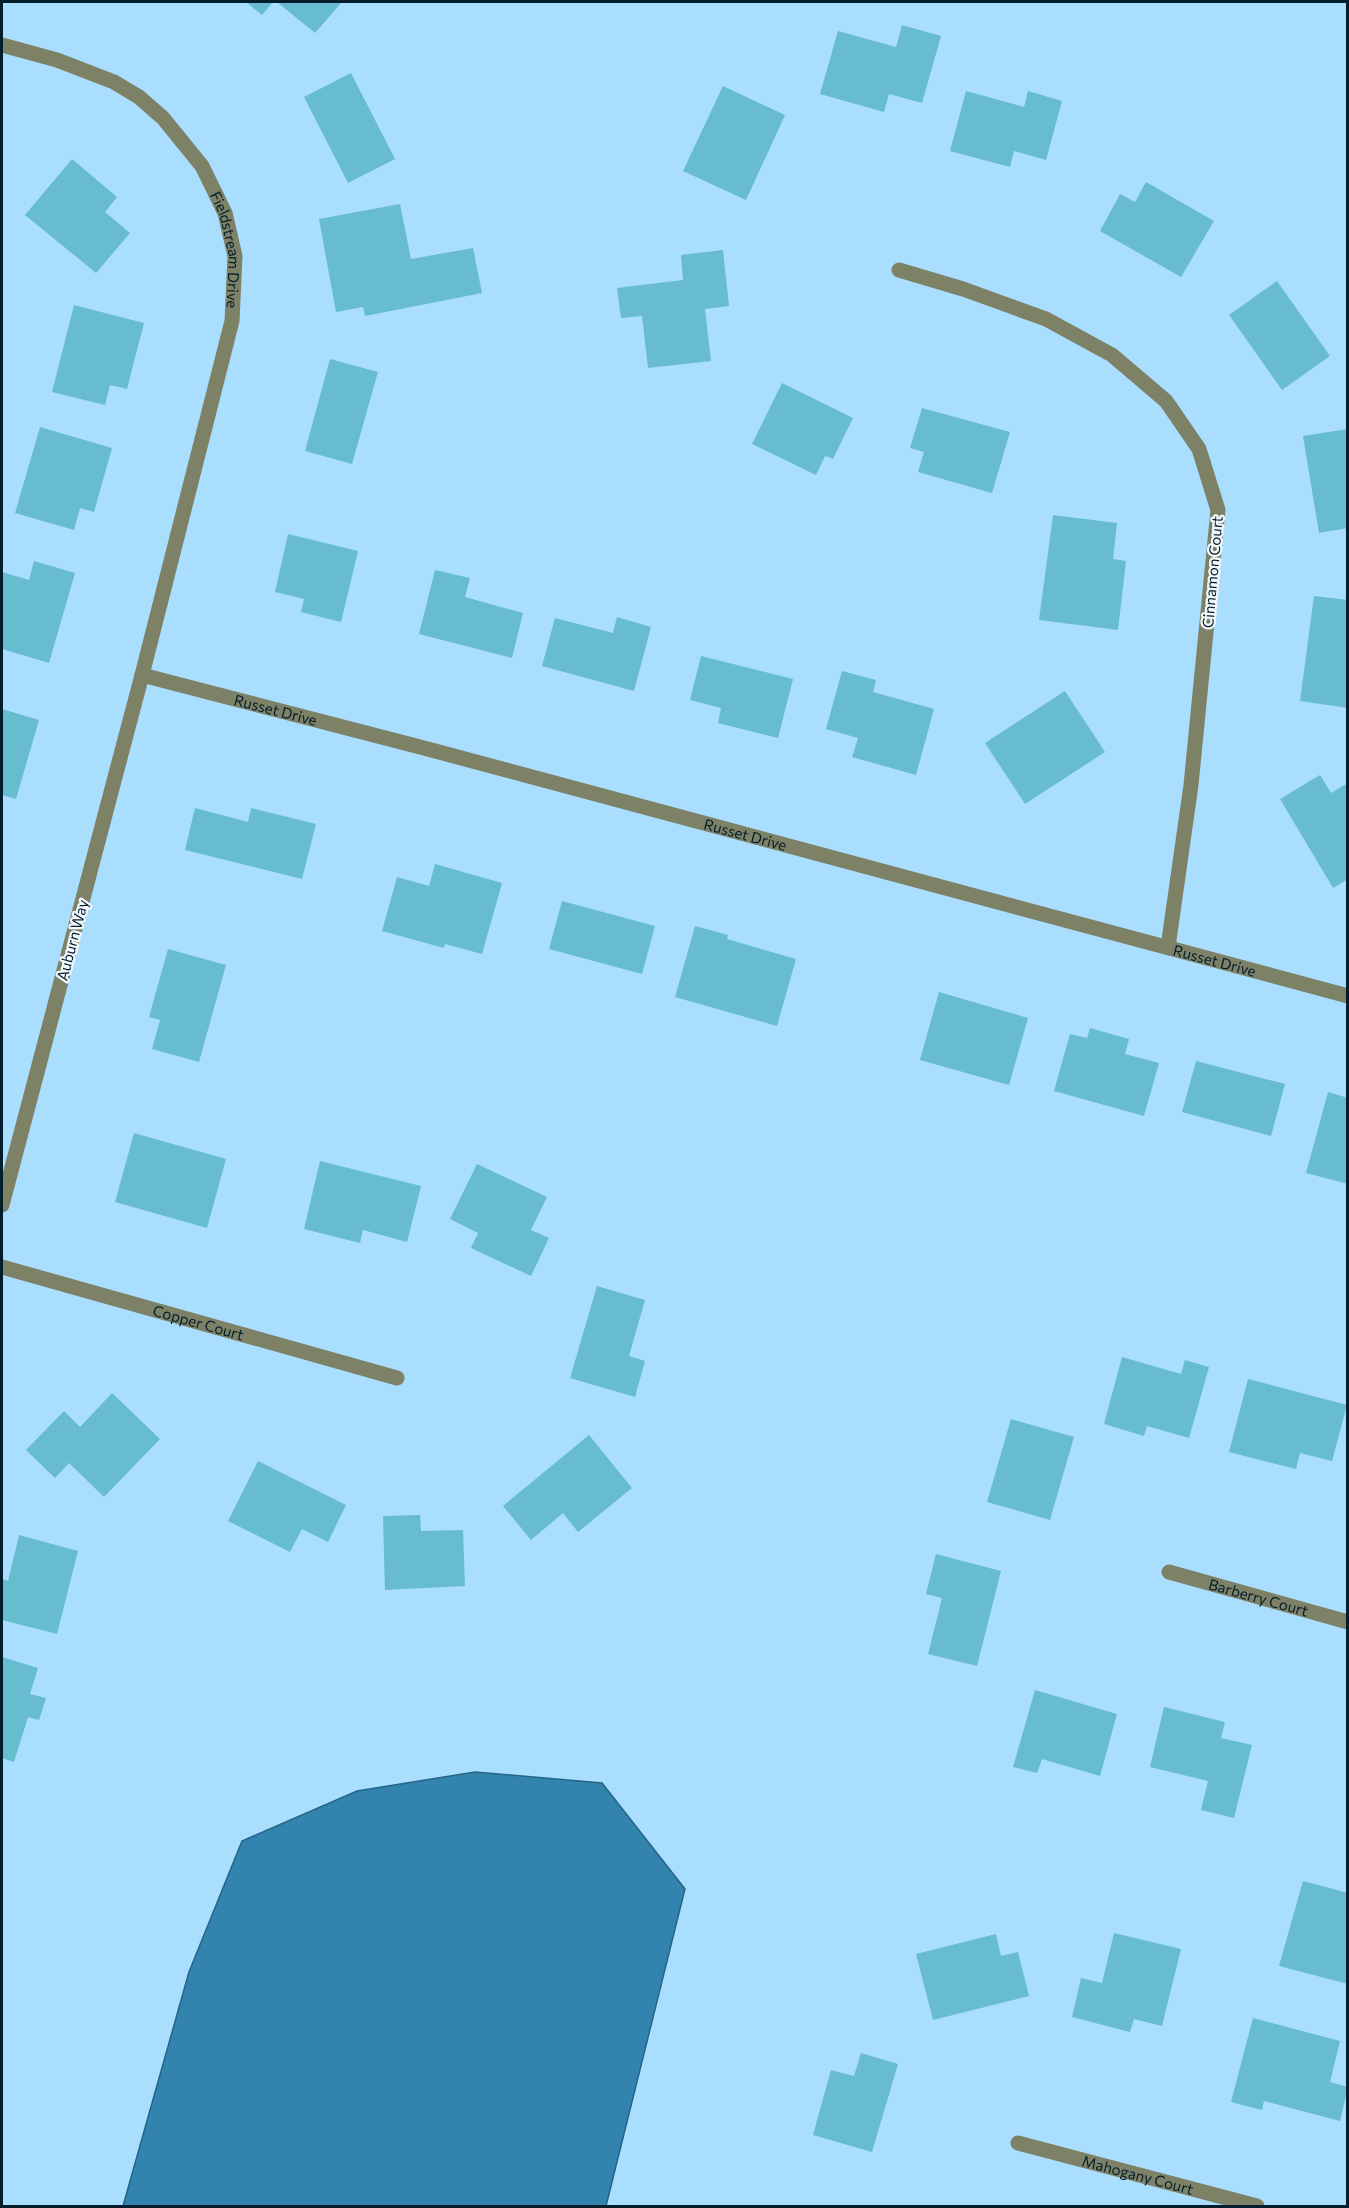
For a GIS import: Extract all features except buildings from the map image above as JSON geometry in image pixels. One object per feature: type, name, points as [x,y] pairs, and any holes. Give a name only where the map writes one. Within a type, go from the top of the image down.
[{"type":"street","name":"Fieldstream Drive","points":[[2,45],[92,72],[139,97],[163,118],[202,166],[225,213],[235,256],[232,321],[142,675]]},
{"type":"street","name":"Cinnamon Court","points":[[899,270],[963,289],[1046,319],[1112,355],[1166,401],[1199,449],[1218,510],[1191,785],[1168,947]]},
{"type":"street","name":"Russet Drive","points":[[142,675],[424,748],[1347,996]]},
{"type":"street","name":"Auburn Way","points":[[2,1205],[142,675]]},
{"type":"street","name":"Copper Court","points":[[2,1267],[397,1378]]},
{"type":"street","name":"Barberry Court","points":[[1169,1572],[1347,1622]]},
{"type":"street","name":"Mahogany Court","points":[[1018,2143],[1257,2206]]},
{"type":"water","points":[[475,1772],[602,1783],[685,1889],[606,2206],[123,2206],[189,1972],[242,1841],[357,1791]]}]
